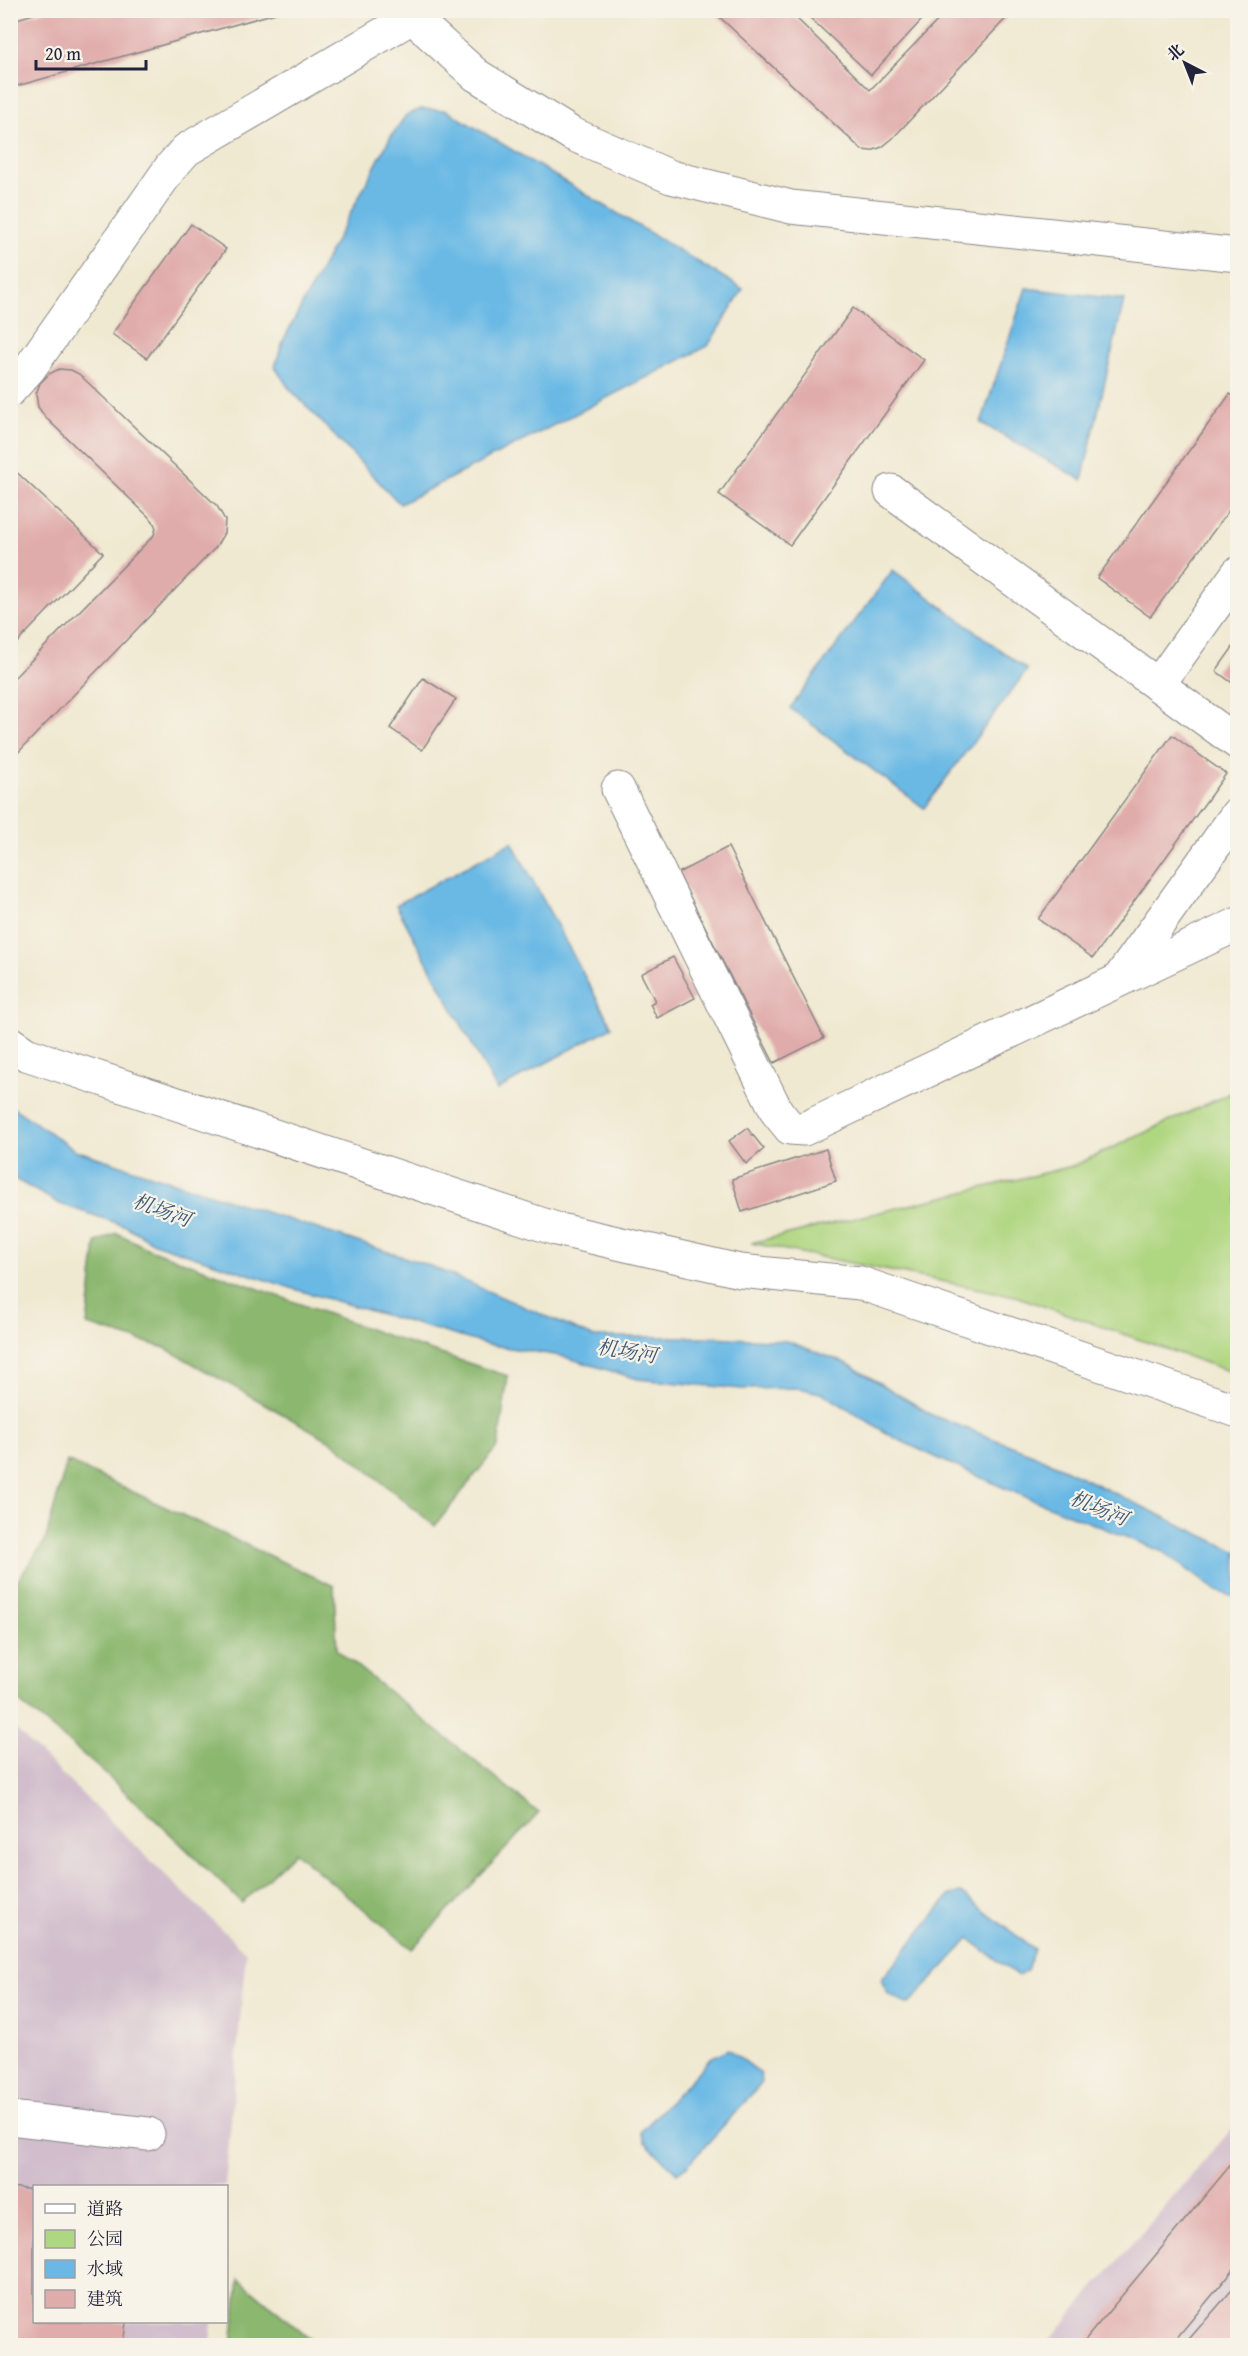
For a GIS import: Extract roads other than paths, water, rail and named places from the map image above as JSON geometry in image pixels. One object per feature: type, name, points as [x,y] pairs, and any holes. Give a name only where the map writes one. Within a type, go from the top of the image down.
[{"type":"street","points":[[10,390],[29,369],[171,167],[186,150],[420,12],[424,28],[476,75],[572,134],[671,177],[791,207],[1238,255]]},
{"type":"street","points":[[891,490],[1238,743]]},
{"type":"street","points":[[1158,685],[1238,573]]},
{"type":"street","points":[[618,789],[777,1112],[790,1128],[804,1128],[1238,924]]},
{"type":"street","points":[[1118,980],[1238,813]]},
{"type":"street","points":[[10,1043],[26,1054],[556,1229],[740,1271],[860,1283],[1238,1411]]},
{"type":"street","points":[[10,2118],[148,2134]]},
{"type":"water","points":[[421,109],[446,110],[743,289],[708,346],[400,504],[288,387],[275,367],[283,341],[390,138],[406,115]]},
{"type":"water","points":[[1026,288],[1124,300],[1082,480],[981,423]]},
{"type":"water","points":[[893,570],[1027,670],[924,808],[790,708]]},
{"type":"water","points":[[512,842],[612,1027],[497,1090],[396,905]]},
{"type":"water","name":"机场河","points":[[11,1106],[75,1150],[428,1265],[593,1337],[714,1337],[787,1341],[848,1364],[934,1416],[1033,1454],[1237,1552],[1237,1598],[1217,1591],[1163,1552],[1009,1490],[944,1461],[895,1438],[824,1394],[799,1388],[742,1389],[638,1379],[561,1356],[485,1344],[294,1289],[154,1243],[126,1226],[60,1204],[11,1177]]},
{"type":"water","points":[[961,1893],[1034,1949],[1027,1970],[1018,1976],[969,1939],[909,2004],[888,1994],[881,1980],[950,1895]]},
{"type":"water","points":[[729,2049],[760,2073],[761,2084],[687,2166],[677,2173],[645,2142],[641,2132],[712,2057]]}]
